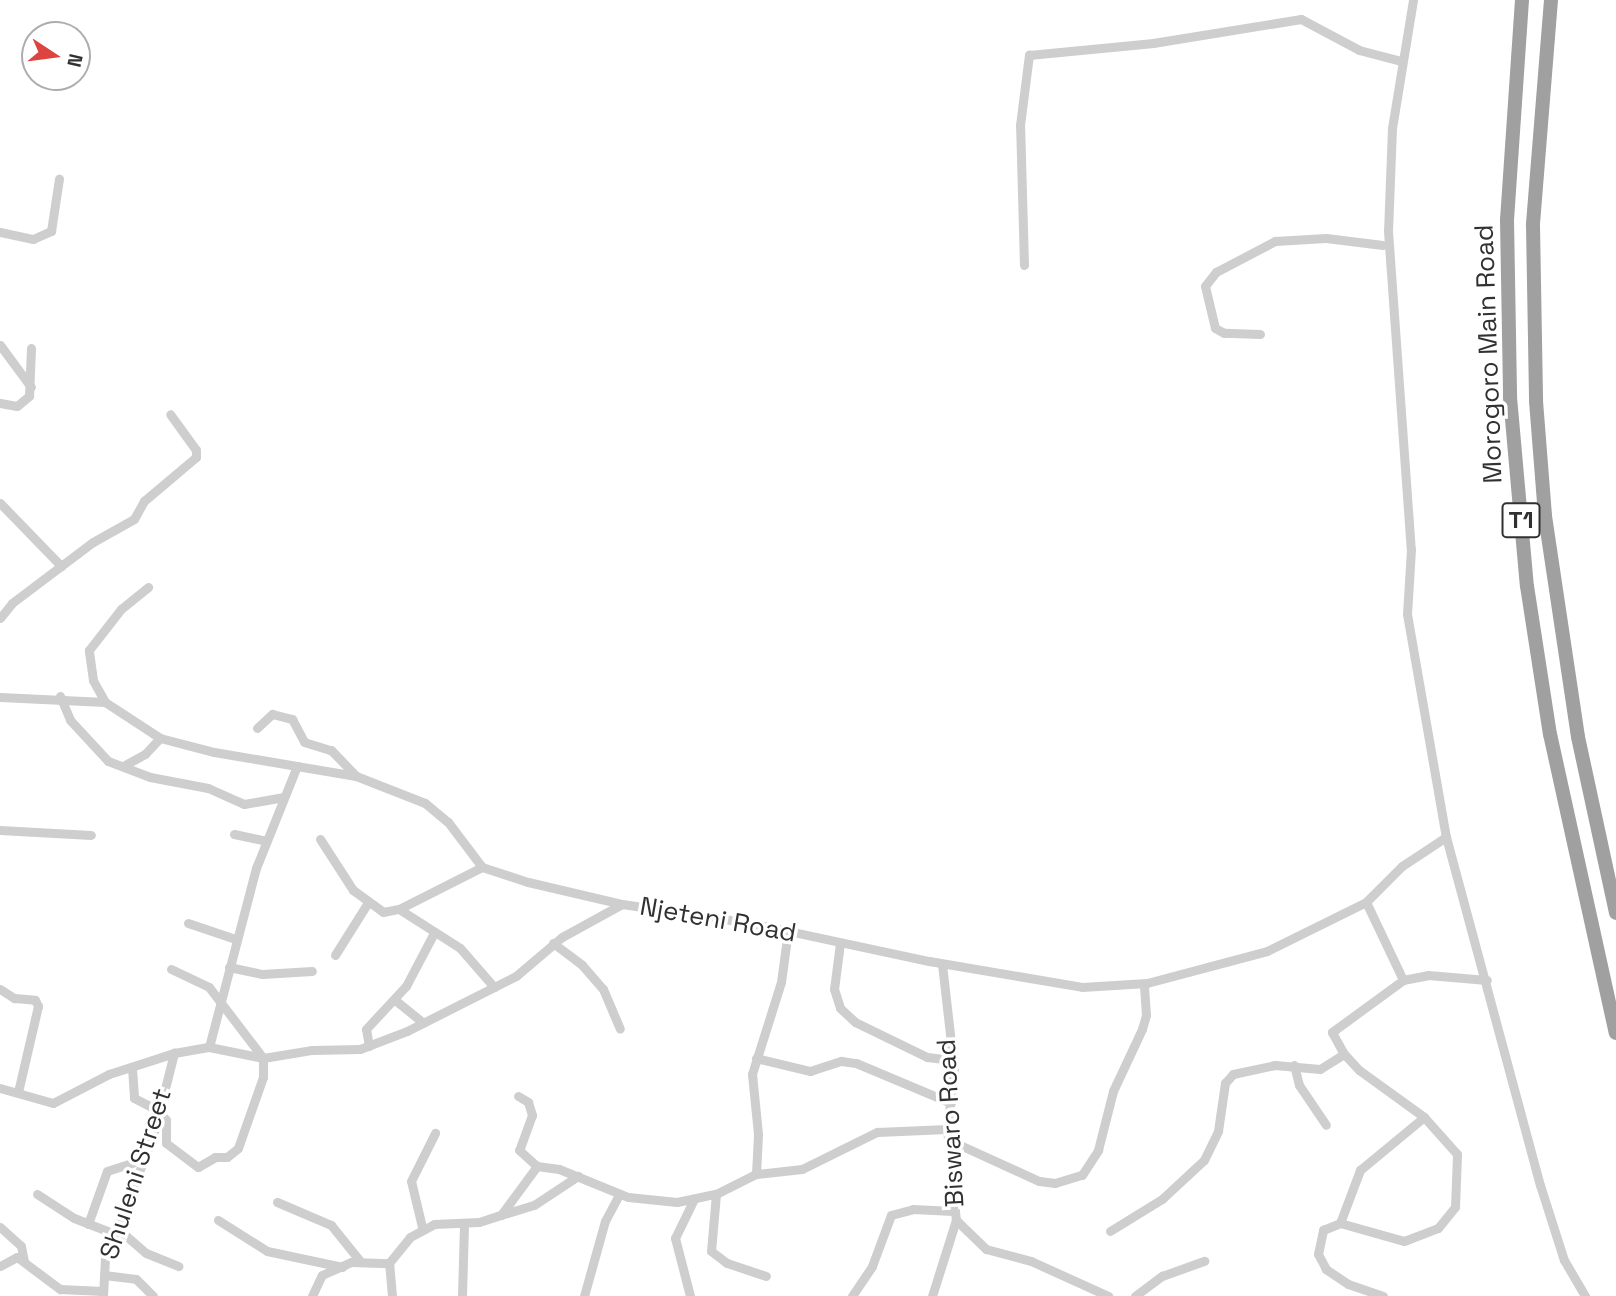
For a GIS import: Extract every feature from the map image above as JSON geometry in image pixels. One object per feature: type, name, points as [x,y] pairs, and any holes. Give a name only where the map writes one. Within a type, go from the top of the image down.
[{"type":"highway","name":"Morogoro Main Road","points":[[1522,0],[1507,220],[1510,397],[1527,586],[1550,734],[1616,1032]]},
{"type":"highway","name":"Morogoro Main Road","points":[[1551,0],[1534,225],[1536,401],[1545,516],[1578,737],[1616,913]]},
{"type":"street","points":[[1413,0],[1401,61],[1388,231],[1411,549],[1407,614],[1446,837],[1487,980],[1540,1185],[1564,1260],[1585,1296]]},
{"type":"street","points":[[1024,265],[1020,125],[1028,55],[1153,43],[1301,19],[1359,50],[1401,61]]},
{"type":"street","points":[[0,232],[33,239],[51,231],[59,179]]},
{"type":"street","points":[[1261,334],[1224,333],[1216,328],[1205,286],[1216,272],[1275,241],[1326,238],[1383,245]]},
{"type":"street","points":[[0,345],[4,356],[31,387]]},
{"type":"street","points":[[0,403],[18,406],[29,396],[31,348]]},
{"type":"street","points":[[0,618],[12,603],[61,566],[134,519],[144,501],[196,457],[196,450],[170,414]]},
{"type":"street","points":[[0,503],[61,566]]},
{"type":"street","points":[[105,702],[93,680],[89,650],[121,609],[148,587]]},
{"type":"street","points":[[60,696],[70,720],[106,759],[150,777],[208,788],[244,804],[282,797]]},
{"type":"street","points":[[0,697],[60,696],[105,702],[160,738],[356,776],[436,810],[482,867],[399,909],[383,912],[367,904],[345,880],[320,839]]},
{"type":"street","points":[[257,728],[272,714],[292,719],[304,742],[331,750],[356,776]]},
{"type":"street","points":[[125,765],[145,754],[160,738]]},
{"type":"street","points":[[209,1047],[235,939],[266,841],[297,766]]},
{"type":"street","points":[[0,830],[91,835]]},
{"type":"street","points":[[234,834],[266,841]]},
{"type":"street","name":"Njeteni Road","points":[[482,867],[622,904],[788,931],[942,964],[1082,987],[1144,984],[1203,971],[1268,951],[1366,902],[1402,866],[1446,837]]},
{"type":"street","points":[[1366,902],[1403,980]]},
{"type":"street","points":[[335,955],[367,904]]},
{"type":"street","points":[[0,1088],[53,1103],[87,1083],[174,1053],[209,1047],[262,1058],[369,1046],[423,1023],[494,987],[529,967],[553,943],[622,904]]},
{"type":"street","points":[[399,909],[460,948],[494,987]]},
{"type":"street","points":[[188,923],[235,939]]},
{"type":"street","points":[[756,1174],[758,1134],[751,1074],[781,982],[788,931]]},
{"type":"street","points":[[369,1046],[366,1029],[395,1000],[434,933]]},
{"type":"street","points":[[553,943],[577,960],[603,989],[620,1029]]},
{"type":"street","points":[[840,943],[834,989],[840,1008],[855,1022],[918,1052],[952,1060]]},
{"type":"street","name":"Biswaro Road","points":[[942,964],[952,1060],[951,1103],[947,1129],[954,1216],[986,1249],[1031,1261],[1108,1296]]},
{"type":"street","points":[[229,967],[255,974],[312,971]]},
{"type":"street","points":[[132,1068],[134,1098],[161,1113],[166,1120],[166,1143],[195,1167],[215,1157],[227,1157],[238,1147],[259,1094],[262,1058],[220,1001],[203,983],[170,969]]},
{"type":"street","points":[[1383,1296],[1348,1284],[1326,1269],[1318,1254],[1323,1230],[1340,1223],[1404,1241],[1417,1239],[1450,1216],[1457,1196],[1457,1154],[1424,1118],[1343,1054],[1333,1037],[1334,1027],[1403,980],[1428,975],[1487,980]]},
{"type":"street","points":[[948,1140],[1039,1181],[1055,1183],[1082,1175],[1098,1150],[1113,1091],[1142,1029],[1146,1015],[1144,984]]},
{"type":"street","points":[[0,989],[15,998],[35,1000],[38,1006],[18,1092]]},
{"type":"street","points":[[395,1000],[423,1023]]},
{"type":"street","name":"Shuleni Street","points":[[103,1293],[104,1275],[116,1231],[161,1113],[174,1053]]},
{"type":"street","points":[[1110,1231],[1162,1199],[1203,1160],[1218,1131],[1228,1077],[1241,1071],[1294,1065],[1320,1069],[1343,1054]]},
{"type":"street","points":[[756,1058],[810,1071],[841,1061],[856,1063],[951,1103]]},
{"type":"street","points":[[1294,1065],[1299,1086],[1326,1125]]},
{"type":"street","points":[[517,1096],[528,1102],[532,1115],[519,1150],[537,1166],[578,1176],[619,1195],[658,1202],[716,1194],[756,1174],[802,1169],[877,1132],[947,1129]]},
{"type":"street","points":[[1340,1223],[1360,1170],[1424,1118]]},
{"type":"street","points":[[422,1227],[411,1181],[435,1133]]},
{"type":"street","points":[[88,1224],[107,1171],[144,1159]]},
{"type":"street","points":[[502,1215],[537,1166]]},
{"type":"street","points":[[393,1296],[389,1263],[397,1249],[422,1227],[464,1223],[534,1205],[578,1176]]},
{"type":"street","points":[[37,1194],[88,1224],[116,1231],[146,1253],[178,1266]]},
{"type":"street","points":[[716,1194],[711,1251],[727,1263],[766,1276]]},
{"type":"street","points":[[584,1296],[605,1221],[619,1195]]},
{"type":"street","points":[[690,1296],[675,1238],[694,1199]]},
{"type":"street","points":[[277,1202],[331,1225],[360,1261]]},
{"type":"street","points":[[852,1296],[872,1266],[891,1215],[913,1209],[954,1216],[932,1296]]},
{"type":"street","points":[[218,1220],[267,1251],[342,1267]]},
{"type":"street","points":[[462,1296],[464,1223]]},
{"type":"street","points":[[0,1227],[21,1246],[24,1262]]},
{"type":"street","points":[[0,1266],[14,1257],[60,1289],[103,1293]]},
{"type":"street","points":[[312,1296],[322,1275],[360,1261],[389,1263]]},
{"type":"street","points":[[1135,1296],[1162,1276],[1205,1261]]},
{"type":"street","points":[[104,1275],[136,1279],[153,1296]]}]
